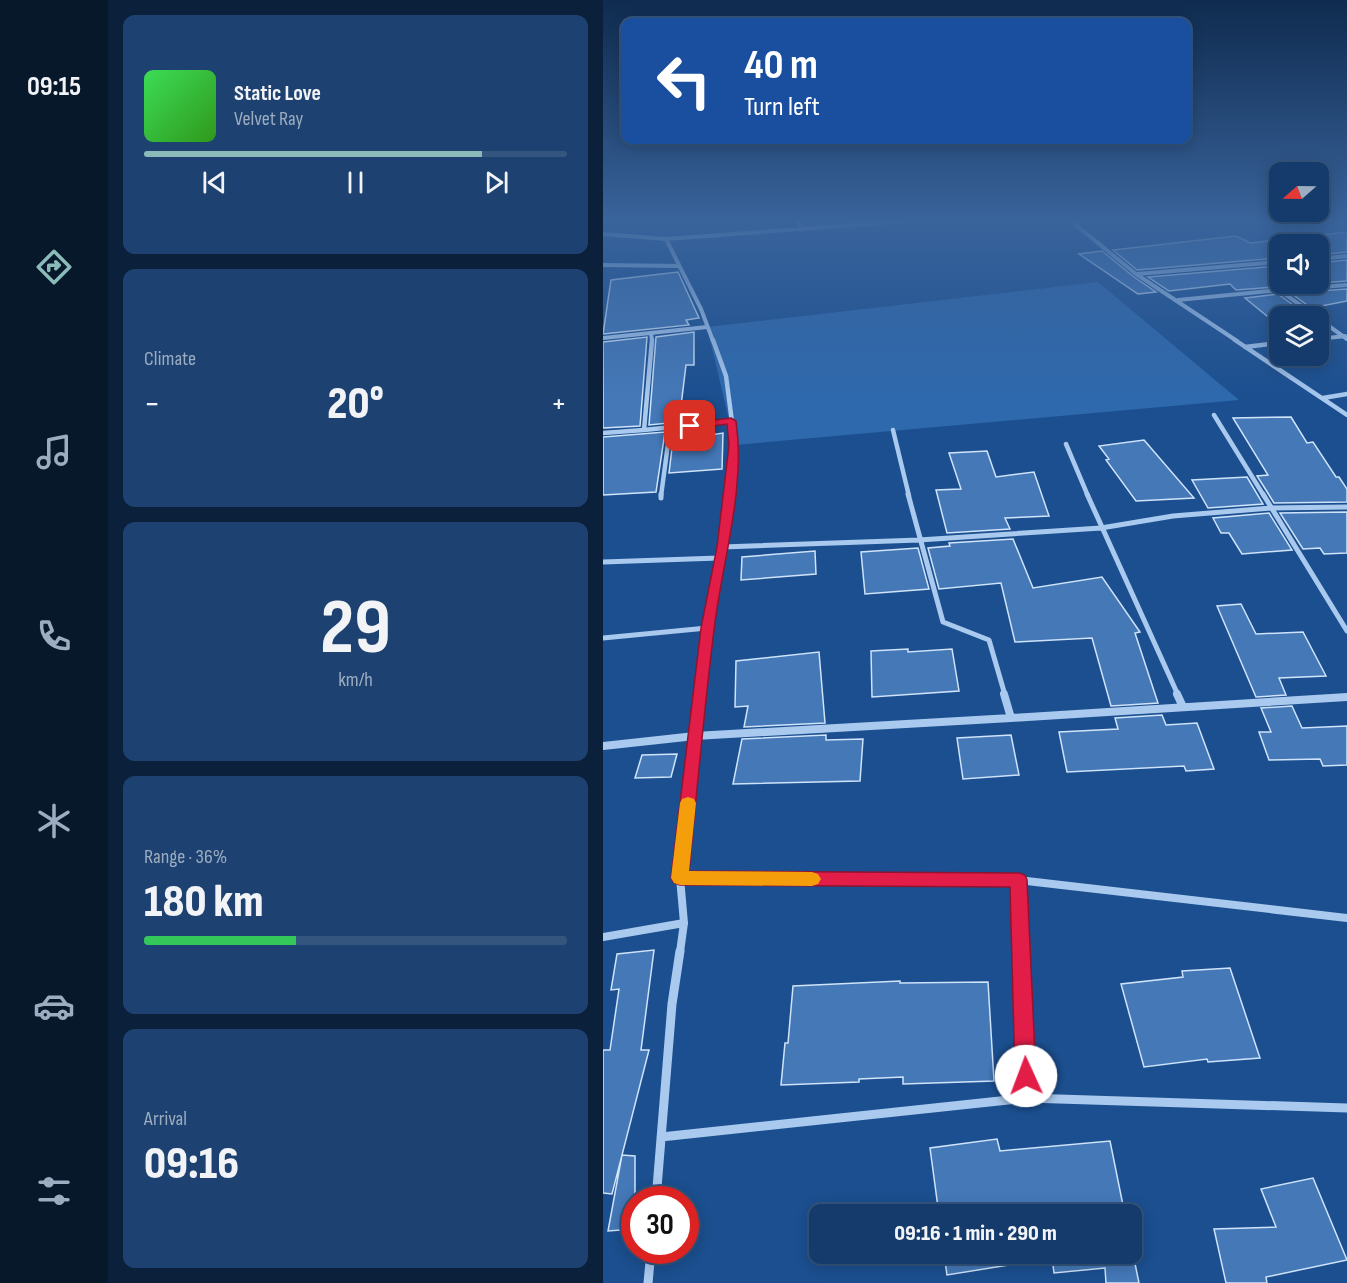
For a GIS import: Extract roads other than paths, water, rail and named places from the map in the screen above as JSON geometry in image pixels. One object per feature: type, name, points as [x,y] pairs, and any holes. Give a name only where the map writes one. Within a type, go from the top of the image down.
[{"type":"street","points":[[657,1186],[672,1004],[684,923],[680,878],[707,628],[723,547],[735,445],[726,376],[701,309],[687,281]]},
{"type":"street","points":[[1148,281],[1347,415]]},
{"type":"street","points":[[1329,287],[1347,285]]},
{"type":"street","points":[[1177,300],[1269,292]]},
{"type":"street","points":[[1283,294],[1300,306]]},
{"type":"street","points":[[1329,326],[1346,337]]},
{"type":"street","points":[[603,338],[707,327]]},
{"type":"street","points":[[644,430],[654,346],[651,333]]},
{"type":"street","points":[[1329,338],[1346,337]]},
{"type":"street","points":[[1244,347],[1269,344]]},
{"type":"street","points":[[1323,398],[1347,394]]},
{"type":"street","points":[[1214,415],[1347,631]]},
{"type":"street","points":[[603,433],[670,429],[731,421]]},
{"type":"street","points":[[661,498],[670,429]]},
{"type":"street","points":[[893,430],[919,540],[943,622],[989,640],[1011,718]]},
{"type":"street","points":[[1066,444],[1101,528],[1183,707]]},
{"type":"street","points":[[723,547],[919,540],[1101,528],[1173,516],[1271,508],[1347,507]]},
{"type":"street","points":[[603,561],[719,558]]},
{"type":"street","points":[[603,638],[707,628]]},
{"type":"street","points":[[603,746],[695,736],[1347,697]]},
{"type":"street","points":[[680,878],[1019,880],[1347,918]]},
{"type":"street","points":[[1019,880],[1027,1098]]},
{"type":"street","points":[[603,937],[684,923]]},
{"type":"street","points":[[661,1137],[1027,1098],[1347,1108]]},
{"type":"street","points":[[648,1283],[650,1264]]}]
